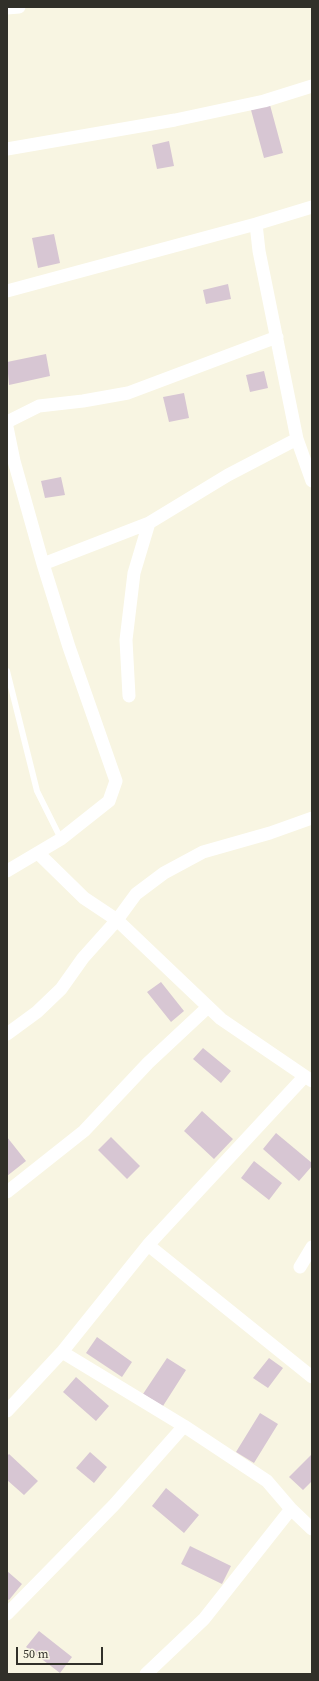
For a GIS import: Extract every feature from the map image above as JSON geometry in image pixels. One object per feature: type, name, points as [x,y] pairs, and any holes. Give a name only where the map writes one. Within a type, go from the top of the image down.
[{"type":"street","points":[[7,8],[19,7]]},
{"type":"street","points":[[7,149],[175,120],[264,101],[312,86]]},
{"type":"street","points":[[7,291],[312,208]]},
{"type":"street","points":[[256,224],[259,251],[298,439],[312,481]]},
{"type":"street","points":[[7,422],[39,406],[83,401],[128,393],[277,337]]},
{"type":"street","points":[[7,427],[11,463],[69,647],[116,780],[109,801],[61,839],[7,870]]},
{"type":"street","points":[[43,564],[149,522],[228,475],[298,439]]},
{"type":"street","points":[[129,696],[126,640],[134,573],[149,522]]},
{"type":"street","points":[[7,1034],[37,1012],[61,989],[83,958],[117,920],[136,894],[164,872],[203,852],[270,833],[312,818]]},
{"type":"street","points":[[7,1411],[62,1352],[148,1245],[308,1079],[221,1019],[117,920],[84,898],[38,853]]},
{"type":"street","points":[[7,1192],[84,1131],[148,1064],[208,1006]]},
{"type":"street","points":[[148,1245],[312,1377]]},
{"type":"street","points":[[300,1267],[312,1247]]},
{"type":"street","points":[[62,1352],[184,1426],[267,1481],[291,1509],[312,1529]]},
{"type":"street","points":[[7,1614],[114,1505],[184,1426]]},
{"type":"street","points":[[146,1674],[204,1619],[291,1509]]},
{"type":"lane","points":[[7,670],[37,791],[61,839]]},
{"type":"building","points":[[270,105],[283,153],[264,158],[251,110]]},
{"type":"building","points":[[169,141],[174,166],[157,169],[152,145]]},
{"type":"building","points":[[54,234],[60,263],[38,268],[32,238]]},
{"type":"building","points":[[228,284],[231,299],[206,304],[203,290]]},
{"type":"building","points":[[46,354],[50,376],[9,385],[7,362]]},
{"type":"building","points":[[264,371],[268,388],[250,392],[246,375]]},
{"type":"building","points":[[184,393],[189,418],[169,422],[163,397]]},
{"type":"building","points":[[61,477],[65,495],[45,498],[41,481]]},
{"type":"building","points":[[161,982],[184,1011],[171,1022],[147,992]]},
{"type":"building","points":[[203,1048],[231,1071],[221,1083],[193,1059]]},
{"type":"building","points":[[202,1111],[233,1139],[214,1159],[184,1131]]},
{"type":"building","points":[[276,1133],[312,1163],[312,1166],[299,1181],[263,1149]]},
{"type":"building","points":[[7,1137],[26,1161],[7,1176]]},
{"type":"building","points":[[111,1137],[140,1166],[127,1179],[98,1150]]},
{"type":"building","points":[[254,1161],[282,1183],[269,1200],[241,1178]]},
{"type":"building","points":[[97,1337],[132,1362],[122,1377],[86,1353]]},
{"type":"building","points":[[167,1358],[186,1370],[163,1406],[143,1394]]},
{"type":"building","points":[[269,1358],[283,1368],[268,1388],[253,1378]]},
{"type":"building","points":[[76,1377],[109,1406],[96,1421],[63,1392]]},
{"type":"building","points":[[260,1413],[278,1424],[254,1463],[236,1452]]},
{"type":"building","points":[[90,1452],[107,1467],[94,1483],[76,1468]]},
{"type":"building","points":[[9,1454],[38,1481],[24,1495],[7,1480],[7,1456]]},
{"type":"building","points":[[312,1454],[312,1481],[303,1490],[289,1477]]},
{"type":"building","points":[[166,1488],[199,1515],[184,1533],[152,1506]]},
{"type":"building","points":[[190,1546],[231,1566],[222,1584],[181,1564]]},
{"type":"building","points":[[7,1571],[22,1584],[9,1600],[7,1599]]},
{"type":"building","points":[[39,1631],[72,1657],[60,1673],[26,1647]]}]
